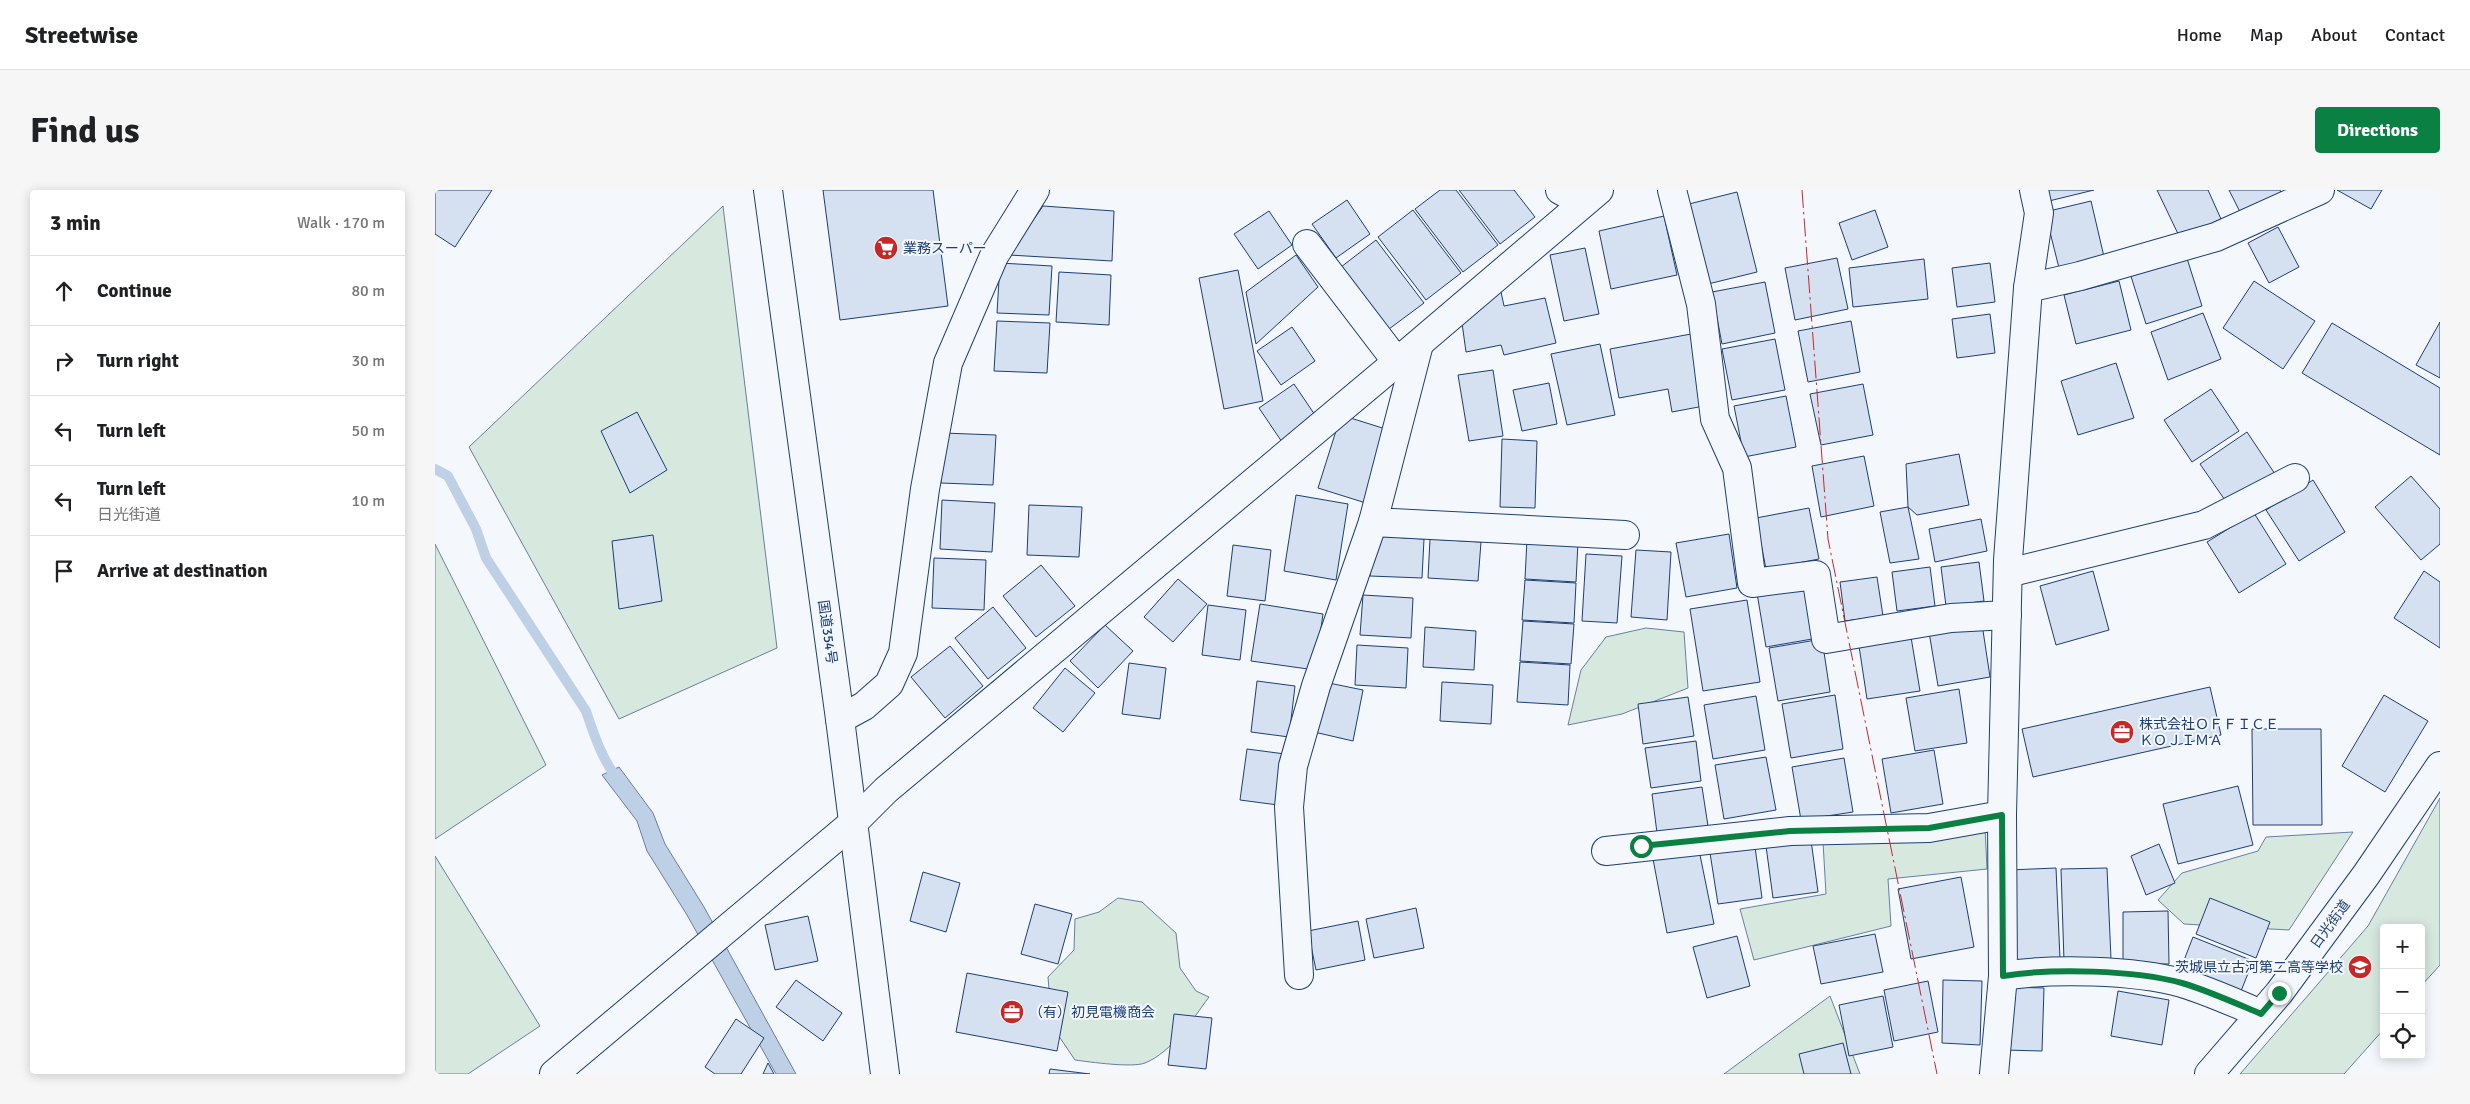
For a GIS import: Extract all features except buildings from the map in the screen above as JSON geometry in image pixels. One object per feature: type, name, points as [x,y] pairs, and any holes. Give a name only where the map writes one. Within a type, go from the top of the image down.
[{"type":"main road","name":"国道354号","points":[[768,190],[840,719],[885,1074]]},
{"type":"main road","points":[[840,719],[864,706],[889,684],[903,653],[925,489],[948,363],[994,256],[1035,190]]},
{"type":"main road","points":[[1672,190],[1701,304],[1715,419],[1737,468],[1752,582],[1816,575],[1826,639],[1951,618],[2007,616]]},
{"type":"main road","points":[[1994,1074],[2003,976],[2002,815],[2008,573],[2028,288],[2039,213],[2034,190]]},
{"type":"main road","points":[[2028,288],[2081,276],[2216,237],[2319,190]]},
{"type":"main road","points":[[554,1074],[853,823],[886,790],[1568,218],[1580,194]]},
{"type":"main road","points":[[1307,244],[1397,362]]},
{"type":"main road","points":[[1299,975],[1289,807],[1293,766],[1316,686],[1373,522],[1419,344]]},
{"type":"main road","points":[[2008,573],[2204,524],[2295,478]]},
{"type":"main road","points":[[1373,522],[1625,535]]},
{"type":"main road","name":"日光街道","points":[[2209,1074],[2279,993],[2366,875],[2440,766]]},
{"type":"main road","points":[[1606,851],[1790,831],[1929,828],[2002,815]]},
{"type":"main road","points":[[2003,976],[2027,972],[2057,971],[2148,977],[2181,983],[2261,1014]]},
{"type":"shaded area","points":[[723,206],[777,648],[619,719],[469,447]]},
{"type":"shaded area","points":[[435,544],[546,765],[435,839]]},
{"type":"shaded area","points":[[1646,628],[1684,632],[1688,688],[1622,714],[1568,725],[1581,670],[1606,637]]},
{"type":"shaded area","name":"茨城県立古河第二高等学校","points":[[2440,798],[2440,965],[2425,982],[2425,924],[2380,924],[2380,1034],[2344,1074],[2240,1074],[2368,926]]},
{"type":"shaded area","points":[[1985,827],[1987,869],[1888,879],[1891,926],[1754,960],[1740,909],[1826,894],[1823,842]]},
{"type":"shaded area","points":[[2353,832],[2289,930],[2184,924],[2158,900],[2182,873],[2258,851],[2266,837]]},
{"type":"shaded area","points":[[435,856],[540,1026],[468,1074],[435,1074]]},
{"type":"shaded area","points":[[1118,898],[1142,902],[1176,933],[1180,968],[1196,991],[1209,997],[1173,1043],[1155,1058],[1145,1063],[1131,1065],[1075,1060],[1052,1026],[1048,977],[1074,950],[1075,919],[1099,912]]},
{"type":"shaded area","points":[[1830,996],[1860,1074],[1724,1074]]},
{"type":"water","points":[[619,767],[653,813],[665,844],[704,907],[796,1074],[776,1074],[687,915],[647,851],[637,821],[602,775]]},
{"type":"waterway","points":[[435,469],[448,476],[476,529],[486,558],[586,711],[595,738],[618,780]]},
{"type":"power","points":[[1802,190],[1828,539],[1937,1074]]},
{"type":"place","name":"業務スーパー","points":[[886,248]]},
{"type":"place","name":"株式会社ＯＦＦＩＣＥ ＫＯＪＩＭＡ","points":[[2122,732]]},
{"type":"place","name":"茨城県立古河第二高等学校","points":[[2360,967]]},
{"type":"place","name":"（有）初見電機商会","points":[[1012,1012]]},
{"type":"route","points":[[1641,846],[1790,831],[1929,828],[2002,815],[2003,976],[2027,972],[2057,971],[2148,977],[2181,983],[2261,1014],[2279,993]]}]
